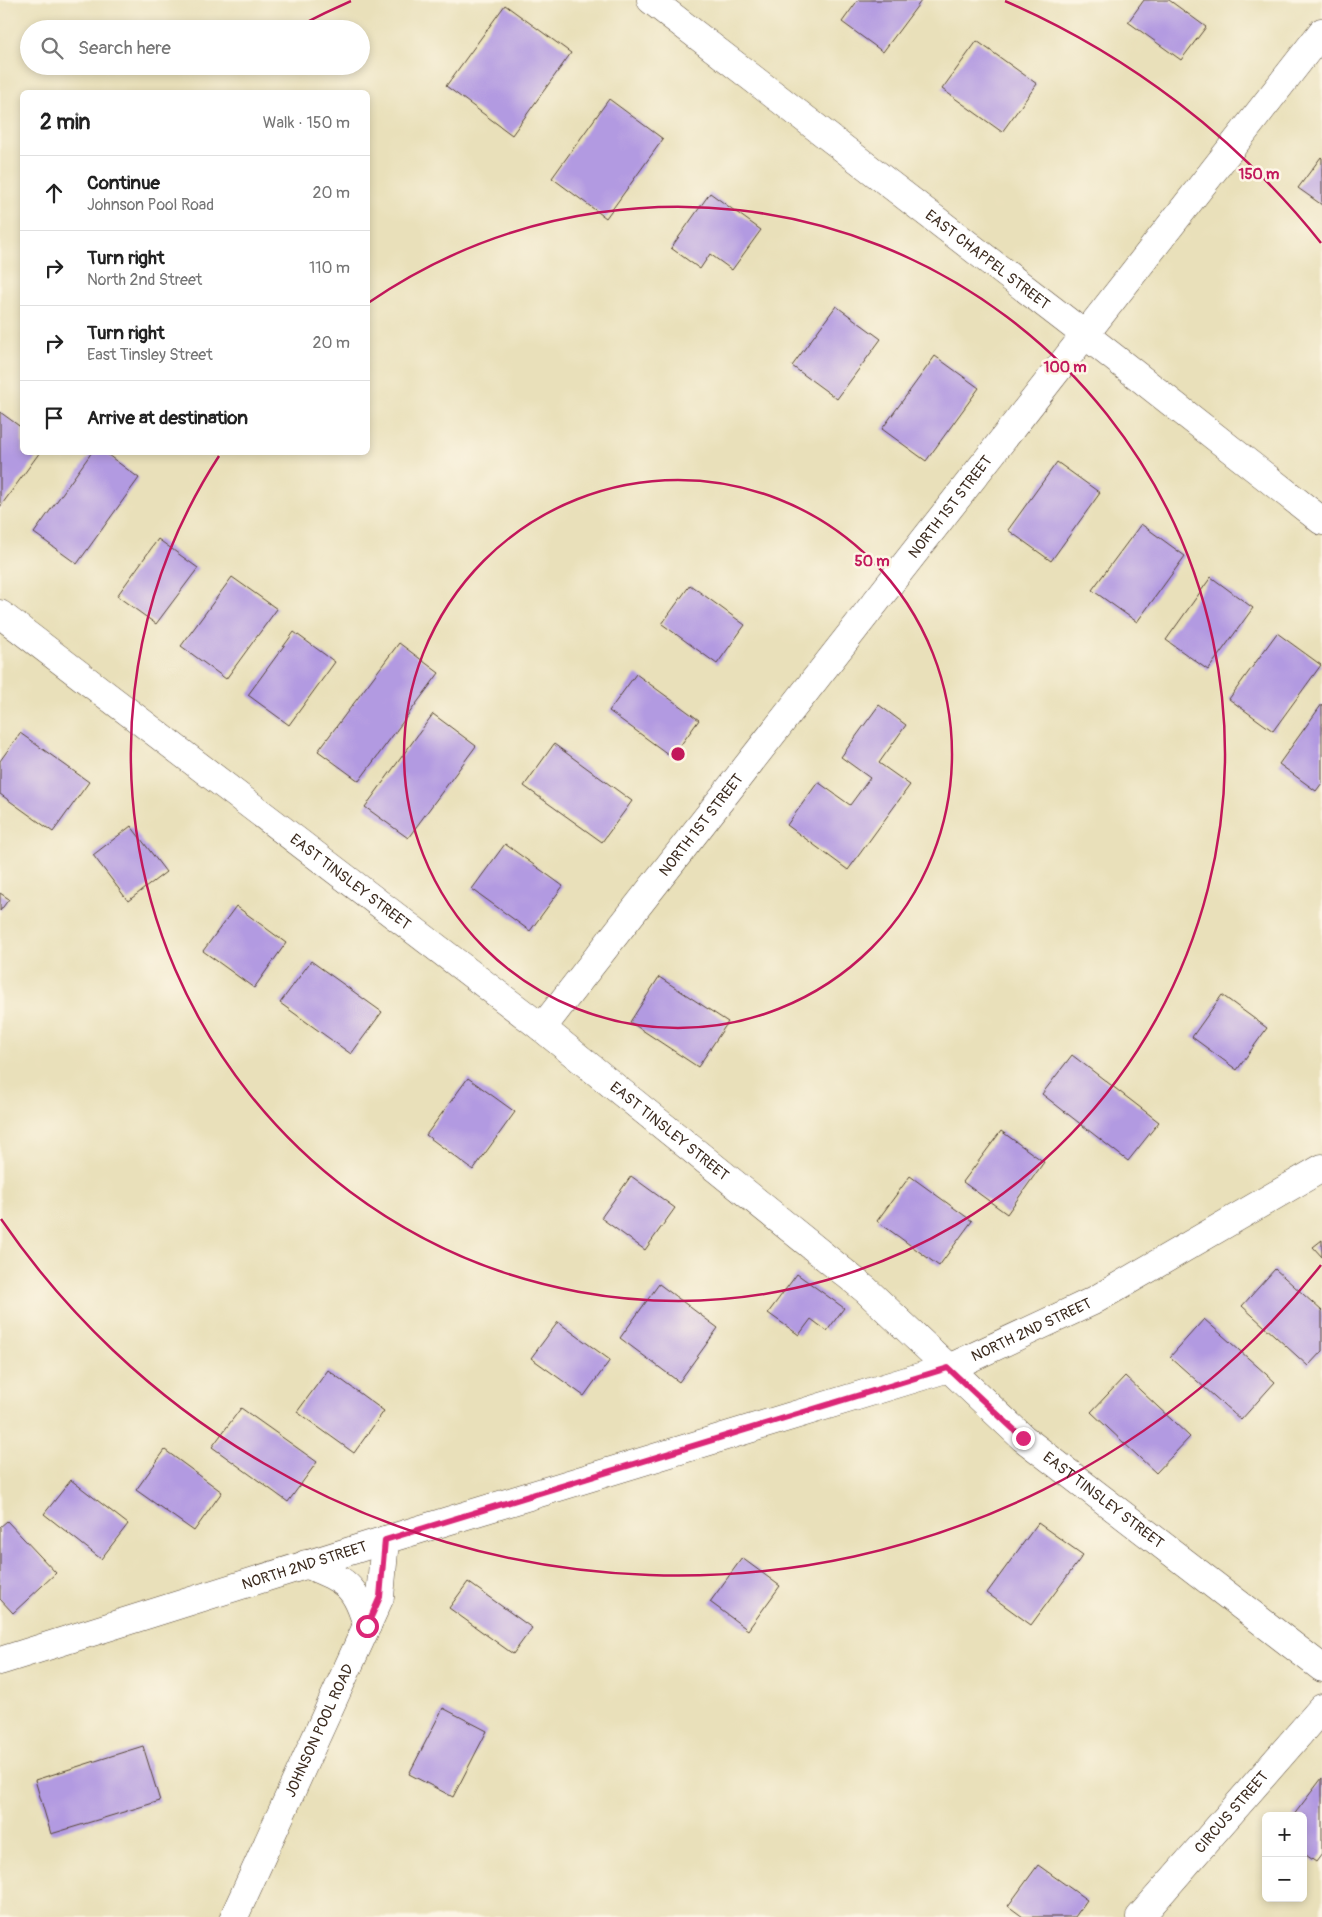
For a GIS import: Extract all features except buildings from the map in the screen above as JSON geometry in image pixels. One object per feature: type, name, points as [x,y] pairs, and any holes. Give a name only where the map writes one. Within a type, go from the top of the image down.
[{"type":"street","name":"EAST CHAPPEL STREET","points":[[651,0],[1084,334],[1322,521]]},
{"type":"street","name":"NORTH 1ST STREET","points":[[542,1028],[1322,32]]},
{"type":"street","name":"EAST TINSLEY STREET","points":[[4,625],[542,1028],[866,1290],[1023,1438],[1322,1668]]},
{"type":"street","name":"NORTH 2ND STREET","points":[[4,1654],[948,1368],[1093,1301],[1322,1168]]},
{"type":"street","name":"JOHNSON POOL ROAD","points":[[234,1917],[380,1597],[385,1540]]},
{"type":"street","points":[[306,1564],[342,1580],[362,1604],[367,1626]]},
{"type":"street","name":"CIRCUS STREET","points":[[1140,1917],[1322,1708]]},
{"type":"route","points":[[367,1626],[380,1597],[385,1540],[948,1368],[1023,1438]]}]
